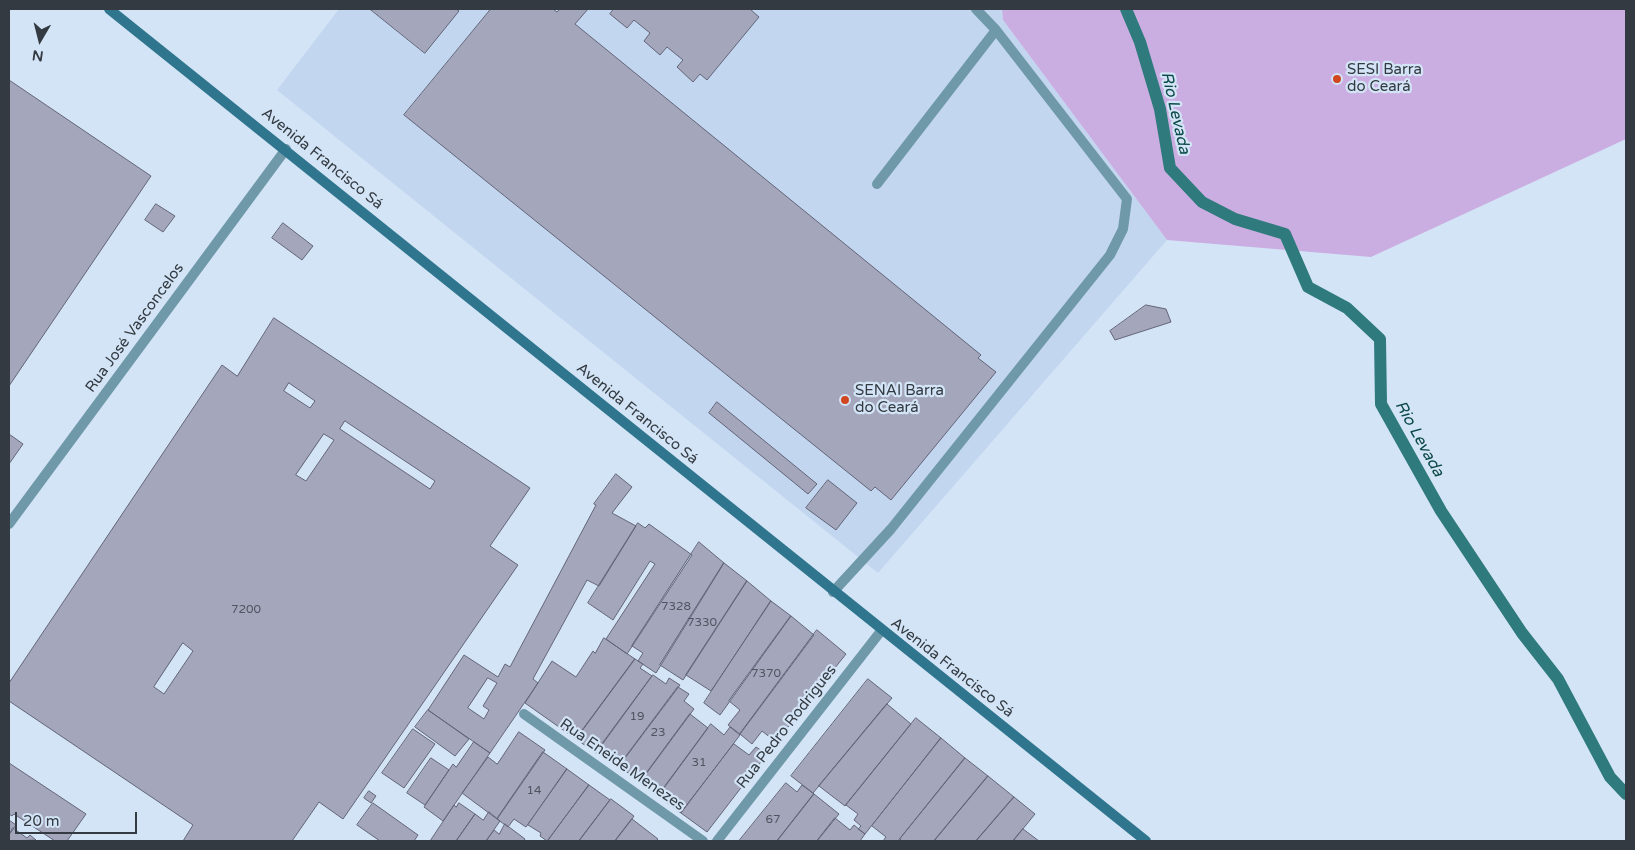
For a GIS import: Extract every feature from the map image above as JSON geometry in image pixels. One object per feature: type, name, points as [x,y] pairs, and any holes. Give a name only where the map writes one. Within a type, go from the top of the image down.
[{"type":"main road","name":"Avenida Francisco Sá","points":[[109,9],[286,149],[881,631],[1146,841]]},
{"type":"street","points":[[833,592],[890,530],[1104,263],[1123,229],[1127,200],[996,30],[976,9]]},
{"type":"street","points":[[877,184],[996,30]]},
{"type":"street","name":"Rua José Vasconcelos","points":[[9,524],[286,149]]},
{"type":"street","name":"Rua Pedro Rodrigues","points":[[717,841],[881,631]]},
{"type":"street","name":"Rua Eneide Menezes","points":[[524,714],[703,841]]},
{"type":"shaded area","name":"SENAI Barra do Ceará","points":[[339,9],[1002,9],[1003,20],[1167,240],[878,573],[277,90]]},
{"type":"shaded area","name":"SESI Barra do Ceará","points":[[1002,9],[1626,9],[1626,139],[1371,257],[1167,240],[1003,20]]},
{"type":"building","points":[[370,9],[456,9],[459,11],[425,53]]},
{"type":"building","points":[[491,9],[553,9],[557,12],[560,9],[588,9],[575,24],[981,355],[978,358],[996,372],[891,500],[875,487],[871,491],[404,115]]},
{"type":"building","points":[[614,9],[750,9],[759,17],[707,80],[700,74],[693,82],[677,67],[683,60],[667,47],[660,55],[644,41],[650,33],[634,20],[627,28],[610,14]]},
{"type":"building","points":[[9,80],[151,176],[9,386]]},
{"type":"building","points":[[156,204],[175,216],[163,232],[145,220]]},
{"type":"building","points":[[283,223],[313,246],[302,260],[272,238]]},
{"type":"building","points":[[1146,305],[1166,309],[1171,322],[1115,340],[1110,331]]},
{"type":"building","points":[[274,318],[530,488],[490,546],[518,565],[343,819],[319,802],[292,841],[183,841],[193,825],[9,701],[9,683],[222,365],[237,376]],"holes":[[[289,383],[315,401],[310,408],[284,391]],[[345,421],[435,481],[430,489],[340,429]],[[324,434],[334,440],[306,481],[296,475]],[[183,643],[193,651],[164,694],[154,687]]]},
{"type":"building","points":[[717,402],[817,484],[808,494],[709,413]]},
{"type":"building","points":[[9,434],[23,444],[9,464]]},
{"type":"building","points":[[616,474],[632,487],[612,513],[636,526],[599,586],[587,580],[533,679],[538,683],[490,753],[428,710],[464,655],[498,677],[505,664],[510,667],[596,505],[594,504]],"holes":[[[488,678],[497,683],[483,706],[489,710],[484,719],[468,708]]]},
{"type":"building","points":[[828,480],[857,503],[836,530],[806,508]]},
{"type":"building","points":[[638,523],[645,528],[649,524],[692,555],[627,654],[606,639],[655,564],[650,561],[613,620],[588,603]]},
{"type":"building","points":[[699,542],[724,563],[656,673],[638,661],[643,653],[632,646]]},
{"type":"building","points":[[724,563],[747,581],[683,680],[660,665]]},
{"type":"building","points":[[747,581],[771,601],[711,691],[686,675]]},
{"type":"building","points":[[771,601],[791,616],[720,715],[704,703]]},
{"type":"building","points":[[791,616],[814,635],[740,734],[728,725],[740,710],[729,701]]},
{"type":"building","points":[[817,630],[846,654],[776,742],[762,731],[752,744],[740,734]]},
{"type":"building","points":[[604,638],[635,659],[576,739],[525,703],[552,661],[576,677]]},
{"type":"building","points":[[635,659],[643,664],[640,668],[652,676],[596,753],[576,739]]},
{"type":"building","points":[[653,675],[666,684],[669,678],[680,685],[619,766],[597,751]]},
{"type":"building","points":[[868,679],[892,698],[813,793],[791,776]]},
{"type":"building","points":[[678,687],[689,694],[684,701],[694,709],[640,782],[619,766]]},
{"type":"building","points":[[887,704],[911,724],[845,806],[819,786]]},
{"type":"building","points":[[428,710],[469,739],[455,756],[415,727]]},
{"type":"building","points":[[690,714],[708,728],[658,796],[640,782]]},
{"type":"building","points":[[916,718],[941,738],[865,834],[858,829],[861,826],[854,820],[858,814],[846,805]]},
{"type":"building","points":[[711,724],[724,735],[730,727],[740,735],[681,813],[658,796]]},
{"type":"building","points":[[413,729],[435,744],[404,788],[382,773]]},
{"type":"building","points":[[519,732],[545,750],[497,819],[462,793],[488,757],[497,764]]},
{"type":"building","points":[[941,738],[965,758],[898,841],[883,841],[886,837],[872,826]]},
{"type":"building","points":[[474,742],[490,753],[443,821],[424,807],[453,764],[456,767]]},
{"type":"building","points":[[734,744],[749,755],[756,747],[767,754],[707,832],[681,813]]},
{"type":"building","points":[[543,752],[567,769],[526,827],[514,819],[508,827],[497,819]]},
{"type":"building","points":[[431,758],[449,770],[425,805],[407,793]]},
{"type":"building","points":[[965,758],[988,776],[934,841],[902,841],[900,839]]},
{"type":"building","points":[[9,763],[86,814],[67,841],[55,841],[14,814],[12,816],[9,814]]},
{"type":"building","points":[[567,769],[589,785],[547,841],[540,836],[541,833],[528,825]]},
{"type":"building","points":[[988,776],[1014,797],[976,841],[934,841]]},
{"type":"building","points":[[786,783],[797,792],[802,785],[814,794],[777,841],[739,841]]},
{"type":"building","points":[[589,785],[610,800],[579,841],[548,841]]},
{"type":"building","points":[[369,791],[376,796],[371,803],[364,798]]},
{"type":"building","points":[[814,794],[839,814],[817,841],[777,841]]},
{"type":"building","points":[[1014,797],[1035,814],[1013,841],[976,841]]},
{"type":"building","points":[[611,799],[634,816],[632,819],[615,841],[579,841]]},
{"type":"building","points":[[373,803],[418,835],[414,841],[380,841],[357,825]]},
{"type":"building","points":[[459,803],[475,814],[456,841],[430,841],[454,805],[456,807]]},
{"type":"building","points":[[489,812],[500,821],[486,841],[456,841],[475,814],[483,820]]},
{"type":"building","points":[[835,818],[850,830],[854,825],[865,834],[860,841],[817,841]]},
{"type":"building","points":[[632,819],[658,839],[656,841],[615,841]]},
{"type":"building","points":[[9,820],[16,825],[9,835]]},
{"type":"building","points":[[505,824],[525,839],[524,841],[486,841],[494,830],[499,834]]},
{"type":"building","points":[[13,828],[27,838],[30,835],[36,840],[9,841],[9,835]]},
{"type":"building","points":[[1023,829],[1039,841],[1013,841]]},
{"type":"waterway","name":"Rio Levada","points":[[1126,9],[1140,42],[1160,109],[1170,168],[1202,202],[1235,219],[1285,234],[1308,287],[1347,308],[1380,339],[1381,404],[1441,511],[1522,633],[1558,679],[1610,777],[1626,794]]},
{"type":"place","name":"SESI Barra do Ceará","points":[[1337,79]]},
{"type":"place","name":"SENAI Barra do Ceará","points":[[845,400]]}]
